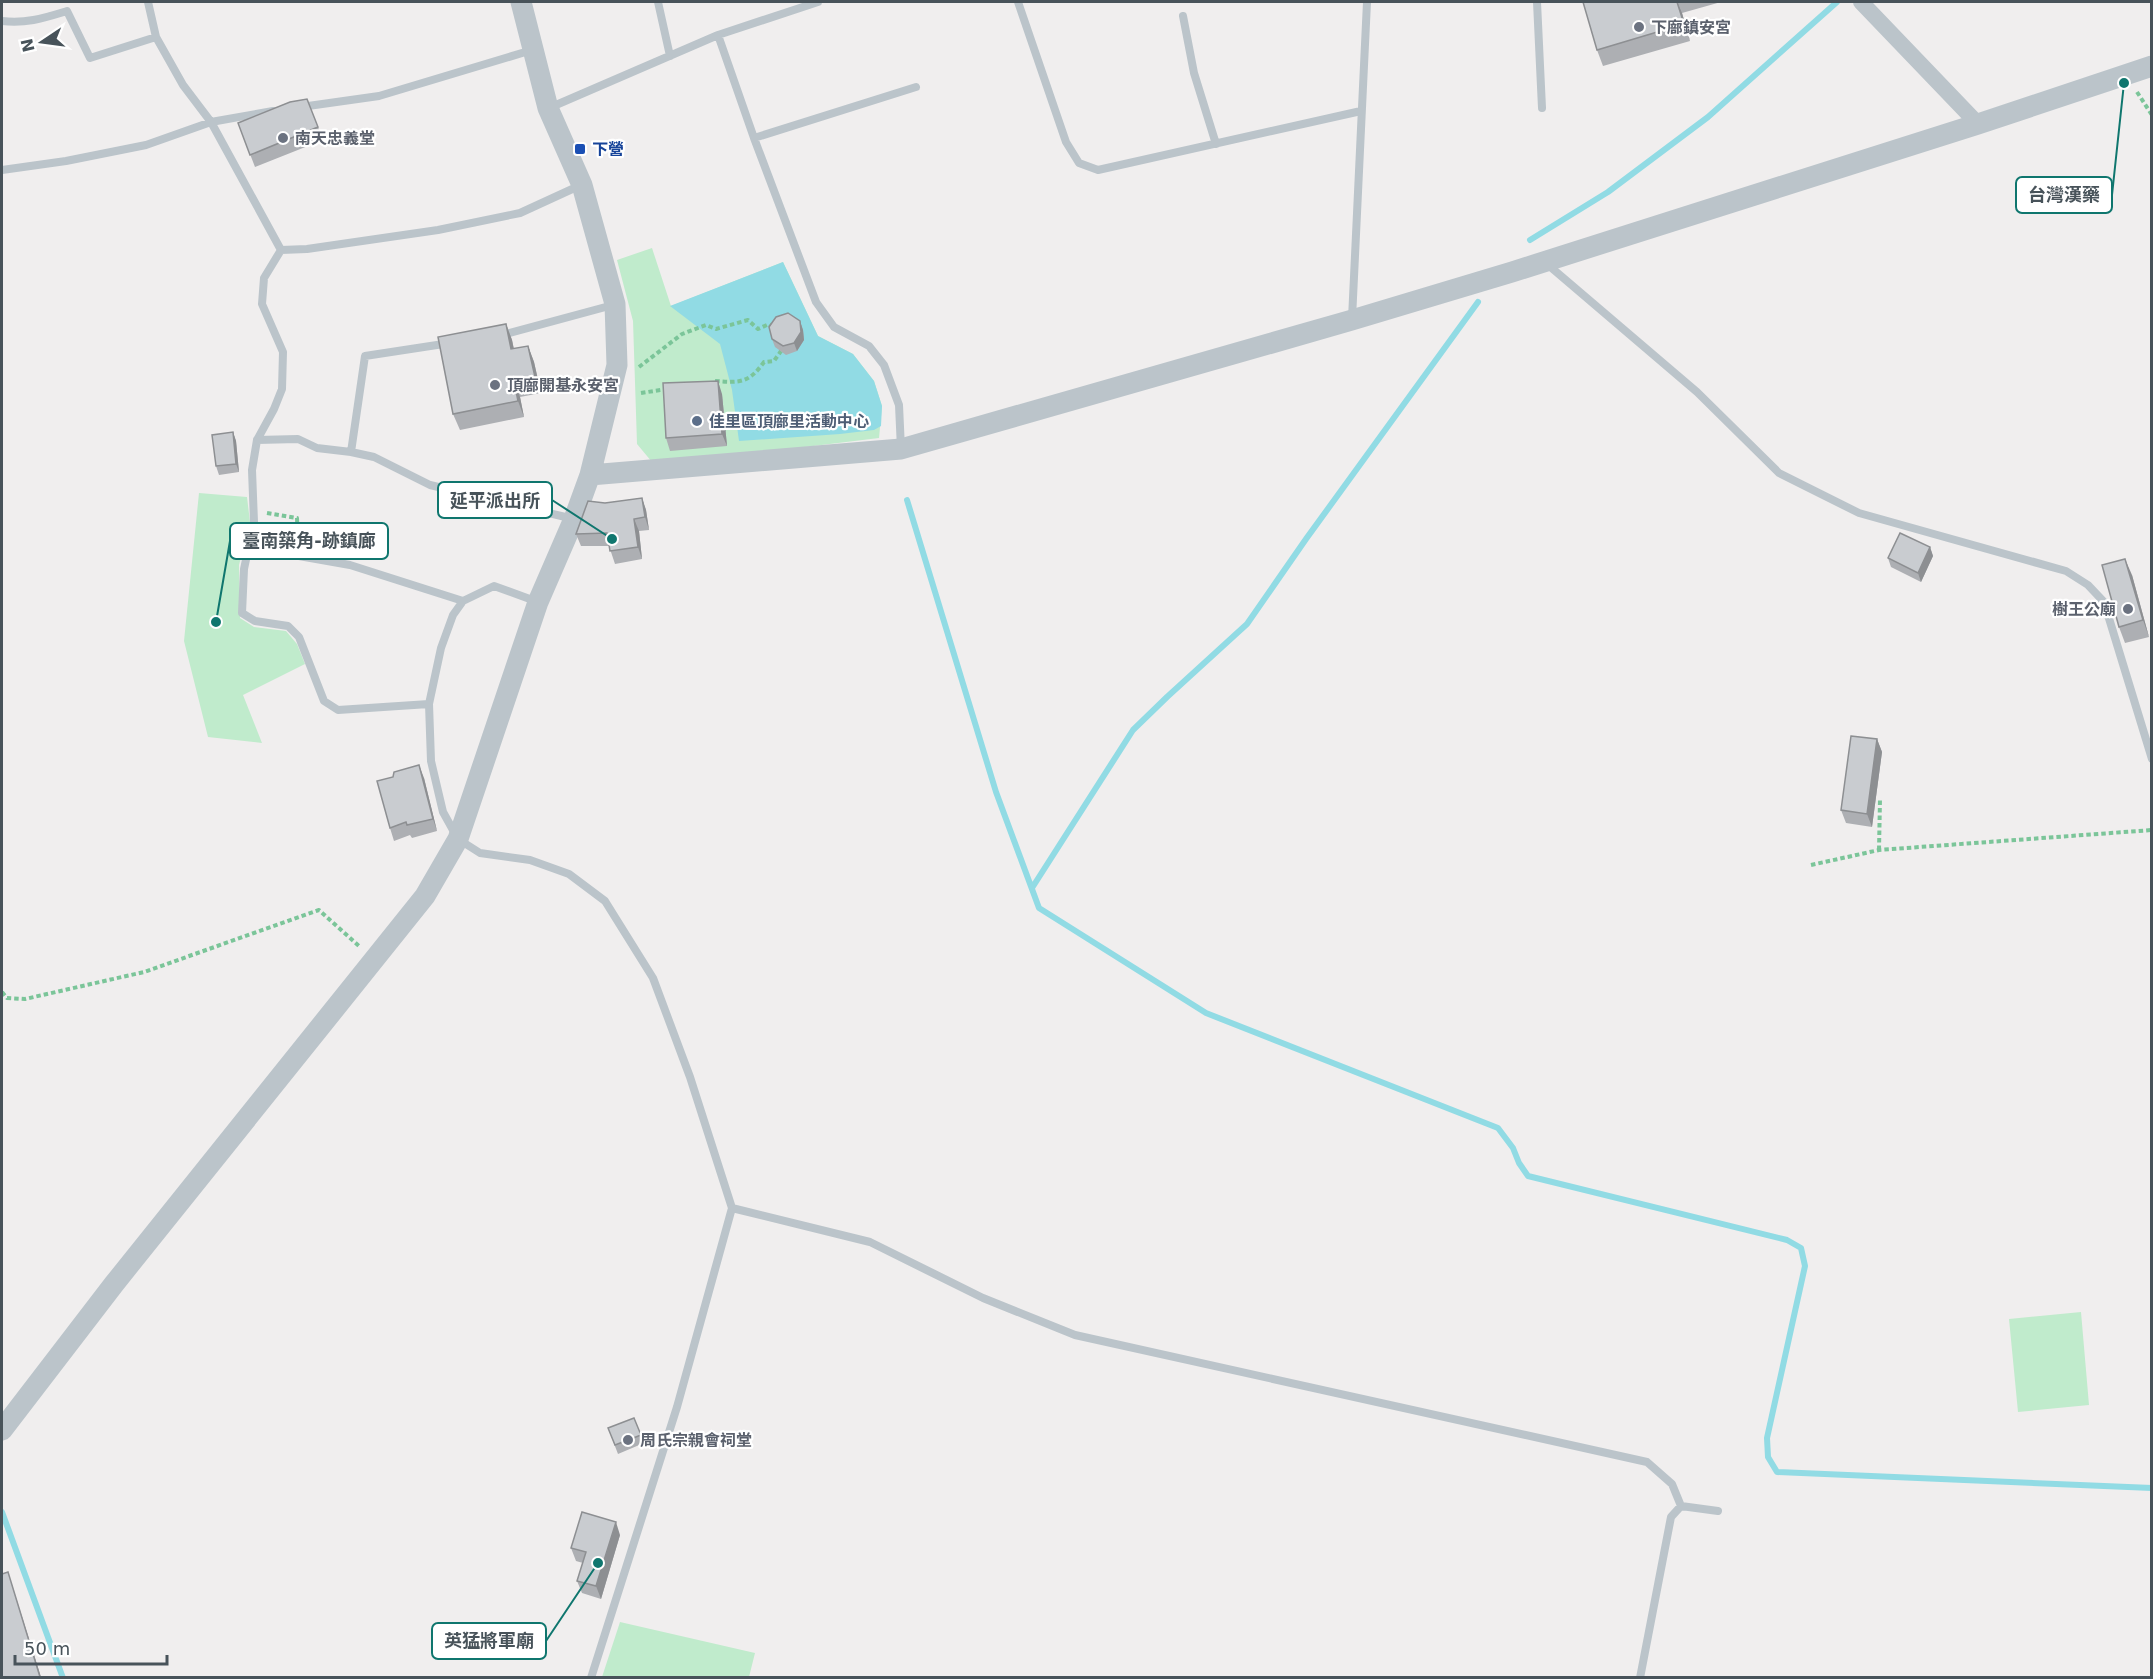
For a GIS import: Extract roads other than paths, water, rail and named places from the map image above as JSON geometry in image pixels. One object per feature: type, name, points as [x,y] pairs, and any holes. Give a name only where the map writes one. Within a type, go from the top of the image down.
[{"type":"street","points":[[2,1430],[114,1284],[425,896],[458,839],[538,602],[574,519],[590,475],[617,365],[615,304],[582,184],[548,108],[521,2]]},
{"type":"street","points":[[1861,2],[1978,124]]},
{"type":"street","points":[[590,475],[901,449],[1352,320],[1978,124],[2151,66]]},
{"type":"lane","points":[[148,2],[156,36],[183,85],[211,122],[281,250]]},
{"type":"lane","points":[[658,2],[669,56]]},
{"type":"lane","points":[[548,108],[718,35],[818,2]]},
{"type":"lane","points":[[1018,2],[1066,142],[1079,163],[1098,170],[1361,111]]},
{"type":"lane","points":[[1352,320],[1367,2]]},
{"type":"lane","points":[[1537,2],[1542,108]]},
{"type":"lane","points":[[2,21],[18,23],[34,21],[67,11],[90,58],[156,36]]},
{"type":"lane","points":[[1183,16],[1194,73],[1215,144]]},
{"type":"lane","points":[[718,35],[816,302],[834,327],[869,346],[884,365],[899,405],[901,449]]},
{"type":"lane","points":[[290,108],[379,96],[533,50]]},
{"type":"lane","points":[[754,138],[916,87]]},
{"type":"lane","points":[[2,170],[66,161],[146,145],[211,122],[278,110]]},
{"type":"lane","points":[[281,250],[307,249],[438,231],[520,213],[582,184]]},
{"type":"lane","points":[[281,250],[264,278],[262,304],[283,352],[282,389],[257,440],[252,470],[254,522],[244,569],[242,613],[255,621],[288,626],[299,637],[324,701],[338,710],[429,704]]},
{"type":"lane","points":[[1544,261],[1697,392],[1779,473],[1860,513],[2066,571],[2088,585],[2103,602],[2151,759]]},
{"type":"lane","points":[[488,337],[511,334],[615,304]]},
{"type":"lane","points":[[351,452],[365,356],[455,343]]},
{"type":"lane","points":[[257,440],[298,439],[317,448],[351,452],[374,458],[430,485],[574,519]]},
{"type":"lane","points":[[299,556],[350,565],[463,601]]},
{"type":"lane","points":[[538,602],[494,586],[463,601],[453,615],[441,648],[429,704],[431,761],[443,812],[458,839],[480,853],[530,860],[569,874],[605,901],[652,978],[690,1077],[732,1208],[677,1407],[591,1677]]},
{"type":"lane","points":[[732,1208],[870,1242],[983,1298],[1075,1335],[1647,1462],[1672,1484],[1681,1506]]},
{"type":"lane","points":[[1681,1506],[1718,1511]]},
{"type":"lane","points":[[1640,1677],[1671,1517],[1681,1506]]},
{"type":"water","points":[[783,262],[818,336],[853,354],[874,381],[882,406],[881,426],[874,430],[739,441],[732,390],[720,344],[670,306]]},
{"type":"waterway","points":[[1530,240],[1608,192],[1708,117],[1837,2]]},
{"type":"waterway","points":[[1032,888],[1133,730],[1247,624],[1478,302]]},
{"type":"waterway","points":[[907,500],[996,792],[1039,908],[1206,1013],[1498,1128],[1513,1148],[1528,1176],[1787,1240],[1801,1248],[1805,1266],[1767,1438],[1768,1457],[1777,1472],[2152,1488]]},
{"type":"waterway","points":[[2,1512],[63,1678]]},
{"type":"place","name":"下廍鎮安宮","points":[[1639,27]]},
{"type":"place","name":"台灣漢藥","points":[[2124,83]]},
{"type":"place","name":"南天忠義堂","points":[[283,138]]},
{"type":"place","name":"下營","points":[[580,149]]},
{"type":"place","name":"頂廍開基永安宮","points":[[495,385]]},
{"type":"place","name":"佳里區頂廍里活動中心","points":[[697,421]]},
{"type":"place","name":"延平派出所","points":[[612,539]]},
{"type":"place","name":"樹王公廟","points":[[2128,609]]},
{"type":"place","name":"臺南築角-跡鎮廊","points":[[216,622]]},
{"type":"place","name":"周氏宗親會祠堂","points":[[628,1440]]},
{"type":"place","name":"英猛將軍廟","points":[[598,1563]]}]
